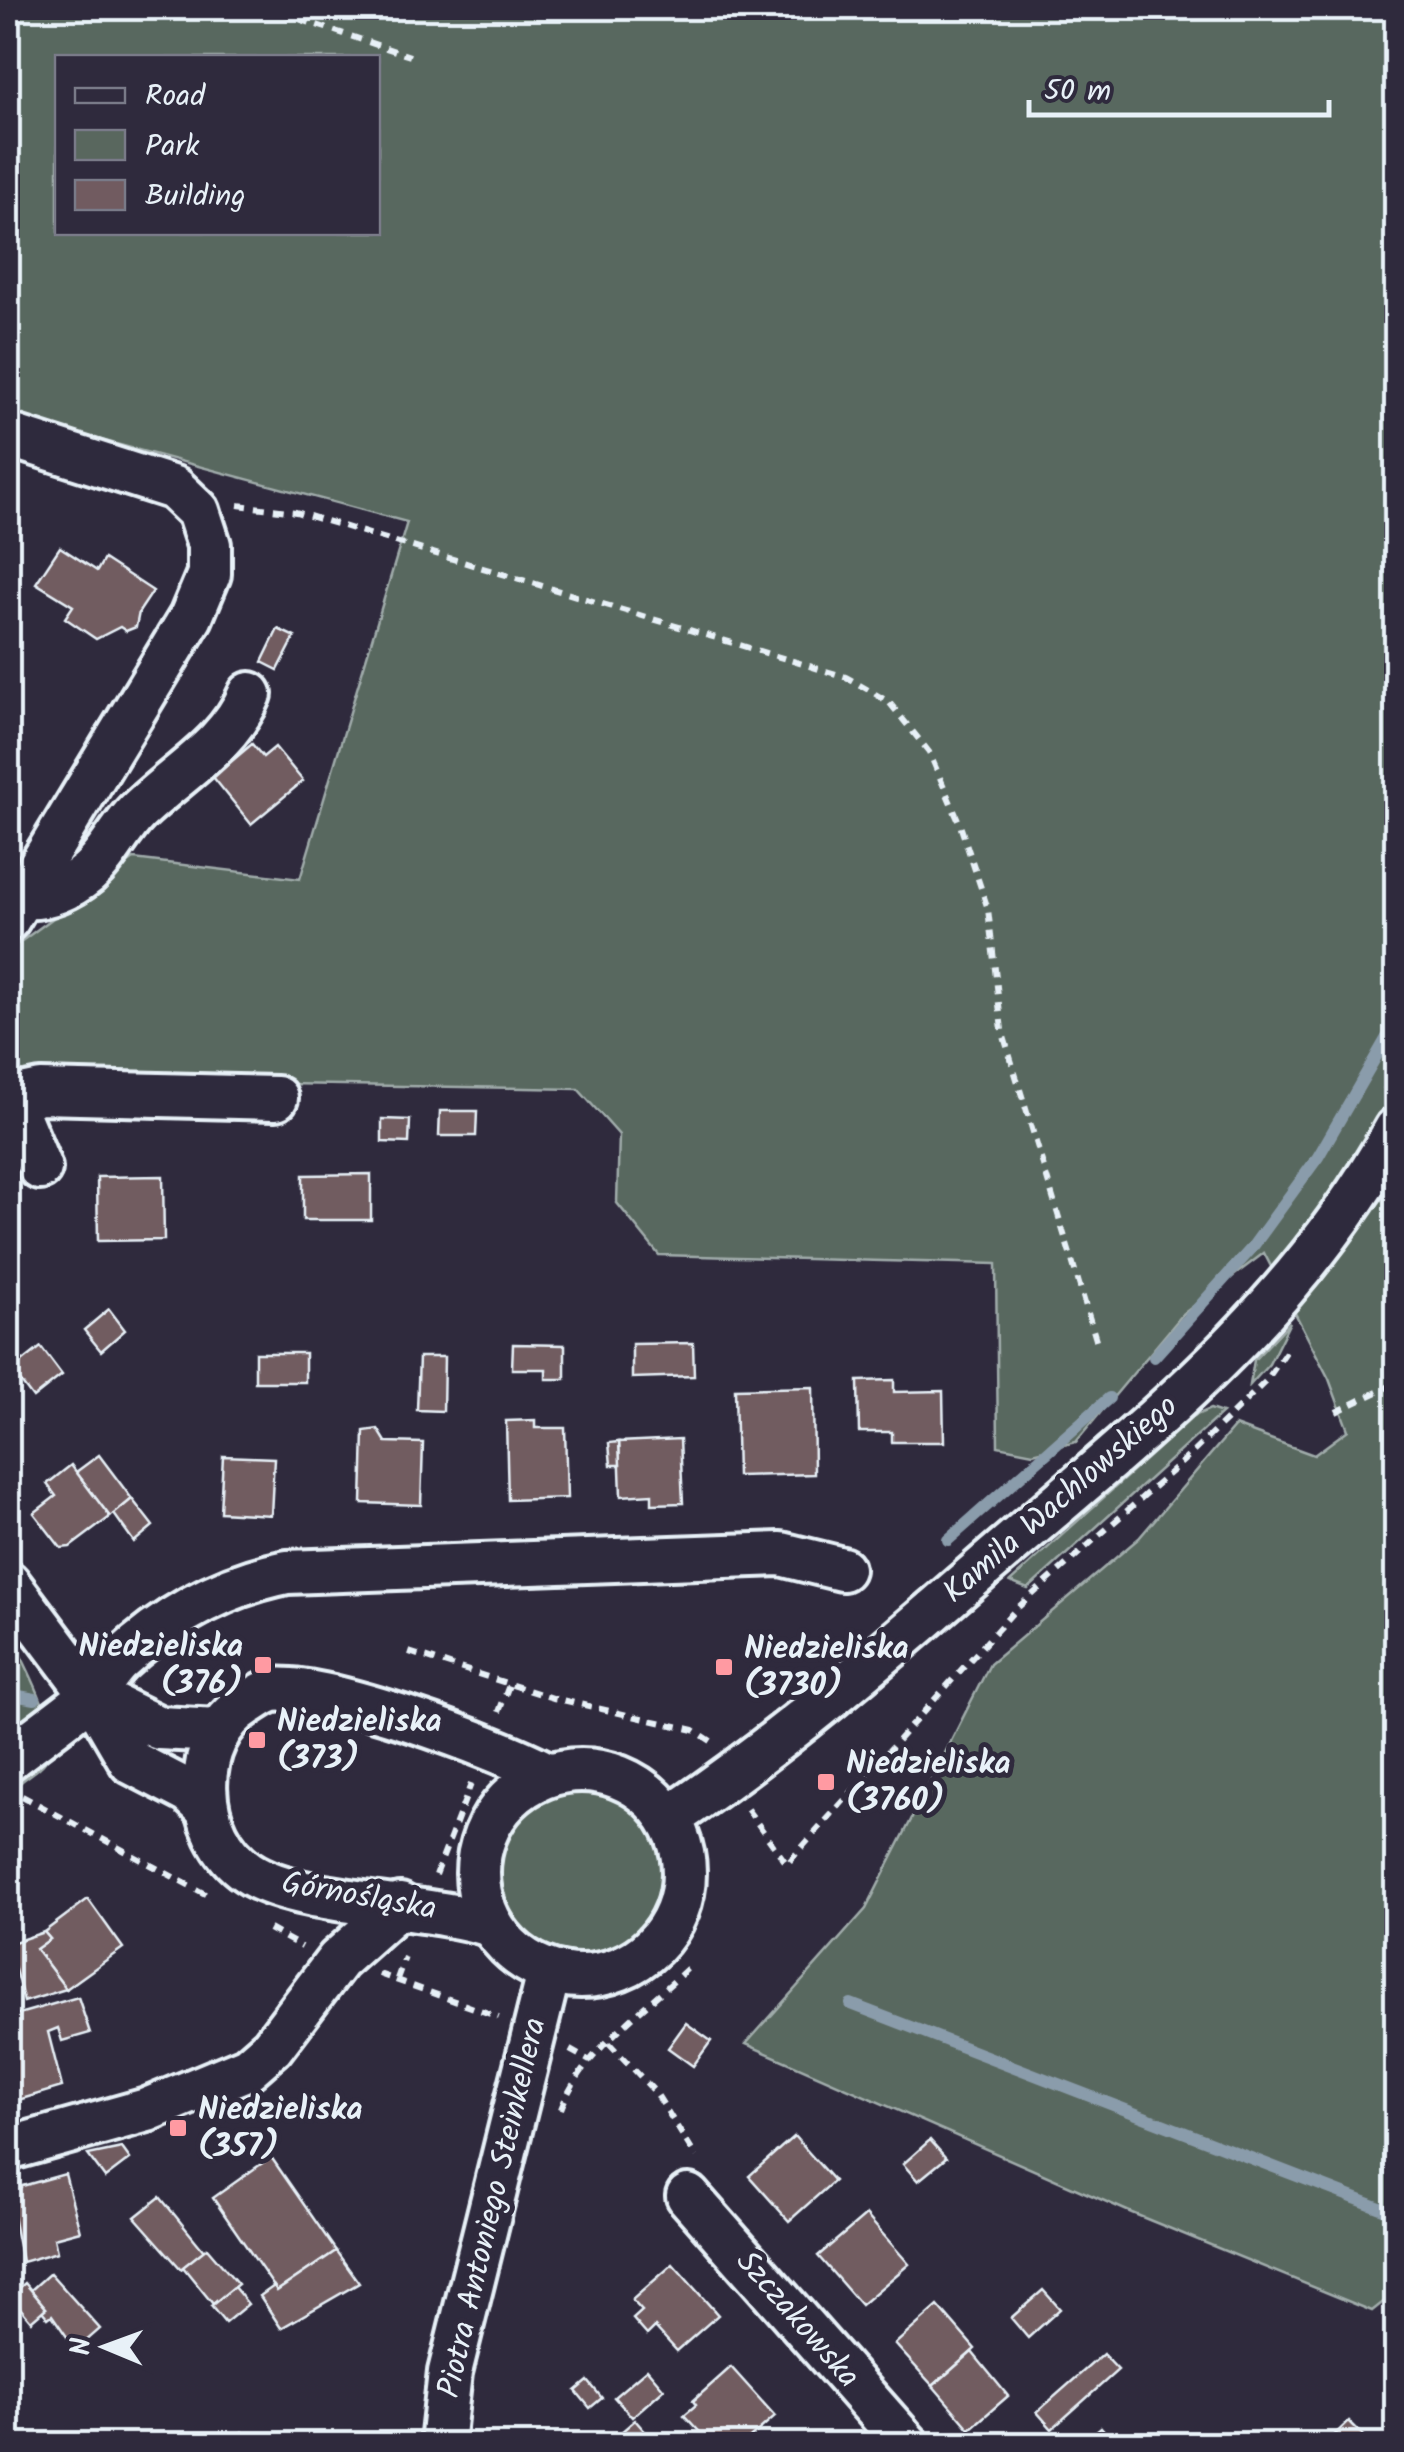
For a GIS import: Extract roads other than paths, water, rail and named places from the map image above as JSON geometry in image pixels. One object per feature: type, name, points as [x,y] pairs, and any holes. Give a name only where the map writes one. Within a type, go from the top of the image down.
[{"type":"street","points":[[8,435],[174,488],[198,511],[208,546],[209,574],[191,617],[16,908]]},
{"type":"street","points":[[16,908],[43,899],[88,873],[135,814],[218,742],[240,717],[250,694]]},
{"type":"street","points":[[40,1168],[10,1094],[276,1098]]},
{"type":"street","name":"Kamila Wachlowskiego","points":[[672,1818],[868,1668],[1192,1388],[1305,1263],[1396,1130]]},
{"type":"street","points":[[8,1760],[92,1694],[118,1663],[189,1608],[243,1581],[287,1572],[781,1554],[842,1569]]},
{"type":"street","points":[[8,1583],[92,1694],[131,1762],[189,1792],[204,1806]]},
{"type":"street","points":[[204,1806],[205,1768],[219,1731],[239,1709],[269,1690],[303,1689],[485,1746],[547,1774],[604,1774],[653,1796],[672,1818],[684,1855],[672,1918],[662,1935],[634,1960],[607,1972],[548,1972],[515,1952],[491,1925],[478,1878],[486,1835],[507,1802],[547,1774]]},
{"type":"street","points":[[92,1694],[158,1728],[219,1731]]},
{"type":"street","name":"Górnośląska","points":[[204,1806],[224,1850],[248,1873],[310,1894],[412,1907],[491,1925]]},
{"type":"street","points":[[310,1894],[338,1960]]},
{"type":"street","points":[[8,2149],[147,2110],[248,2068],[272,2048],[338,1960],[412,1907]]},
{"type":"street","name":"Piotra Antoniego Steinkellera","points":[[442,2444],[450,2372],[548,1972]]},
{"type":"street","name":"Szczakowska","points":[[688,2196],[906,2444]]},
{"type":"waterway","points":[[1154,1357],[1251,1249],[1318,1157],[1396,1022]]},
{"type":"waterway","points":[[948,1540],[1109,1398]]},
{"type":"waterway","points":[[8,1694],[35,1699]]},
{"type":"waterway","points":[[851,2004],[1396,2214]]},
{"type":"place","name":"Niedzieliska (376)","points":[[263,1665]]},
{"type":"place","name":"Niedzieliska (3730)","points":[[724,1667]]},
{"type":"place","name":"Niedzieliska (373)","points":[[257,1740]]},
{"type":"place","name":"Niedzieliska (3760)","points":[[826,1782]]},
{"type":"place","name":"Niedzieliska (357)","points":[[178,2128]]}]
